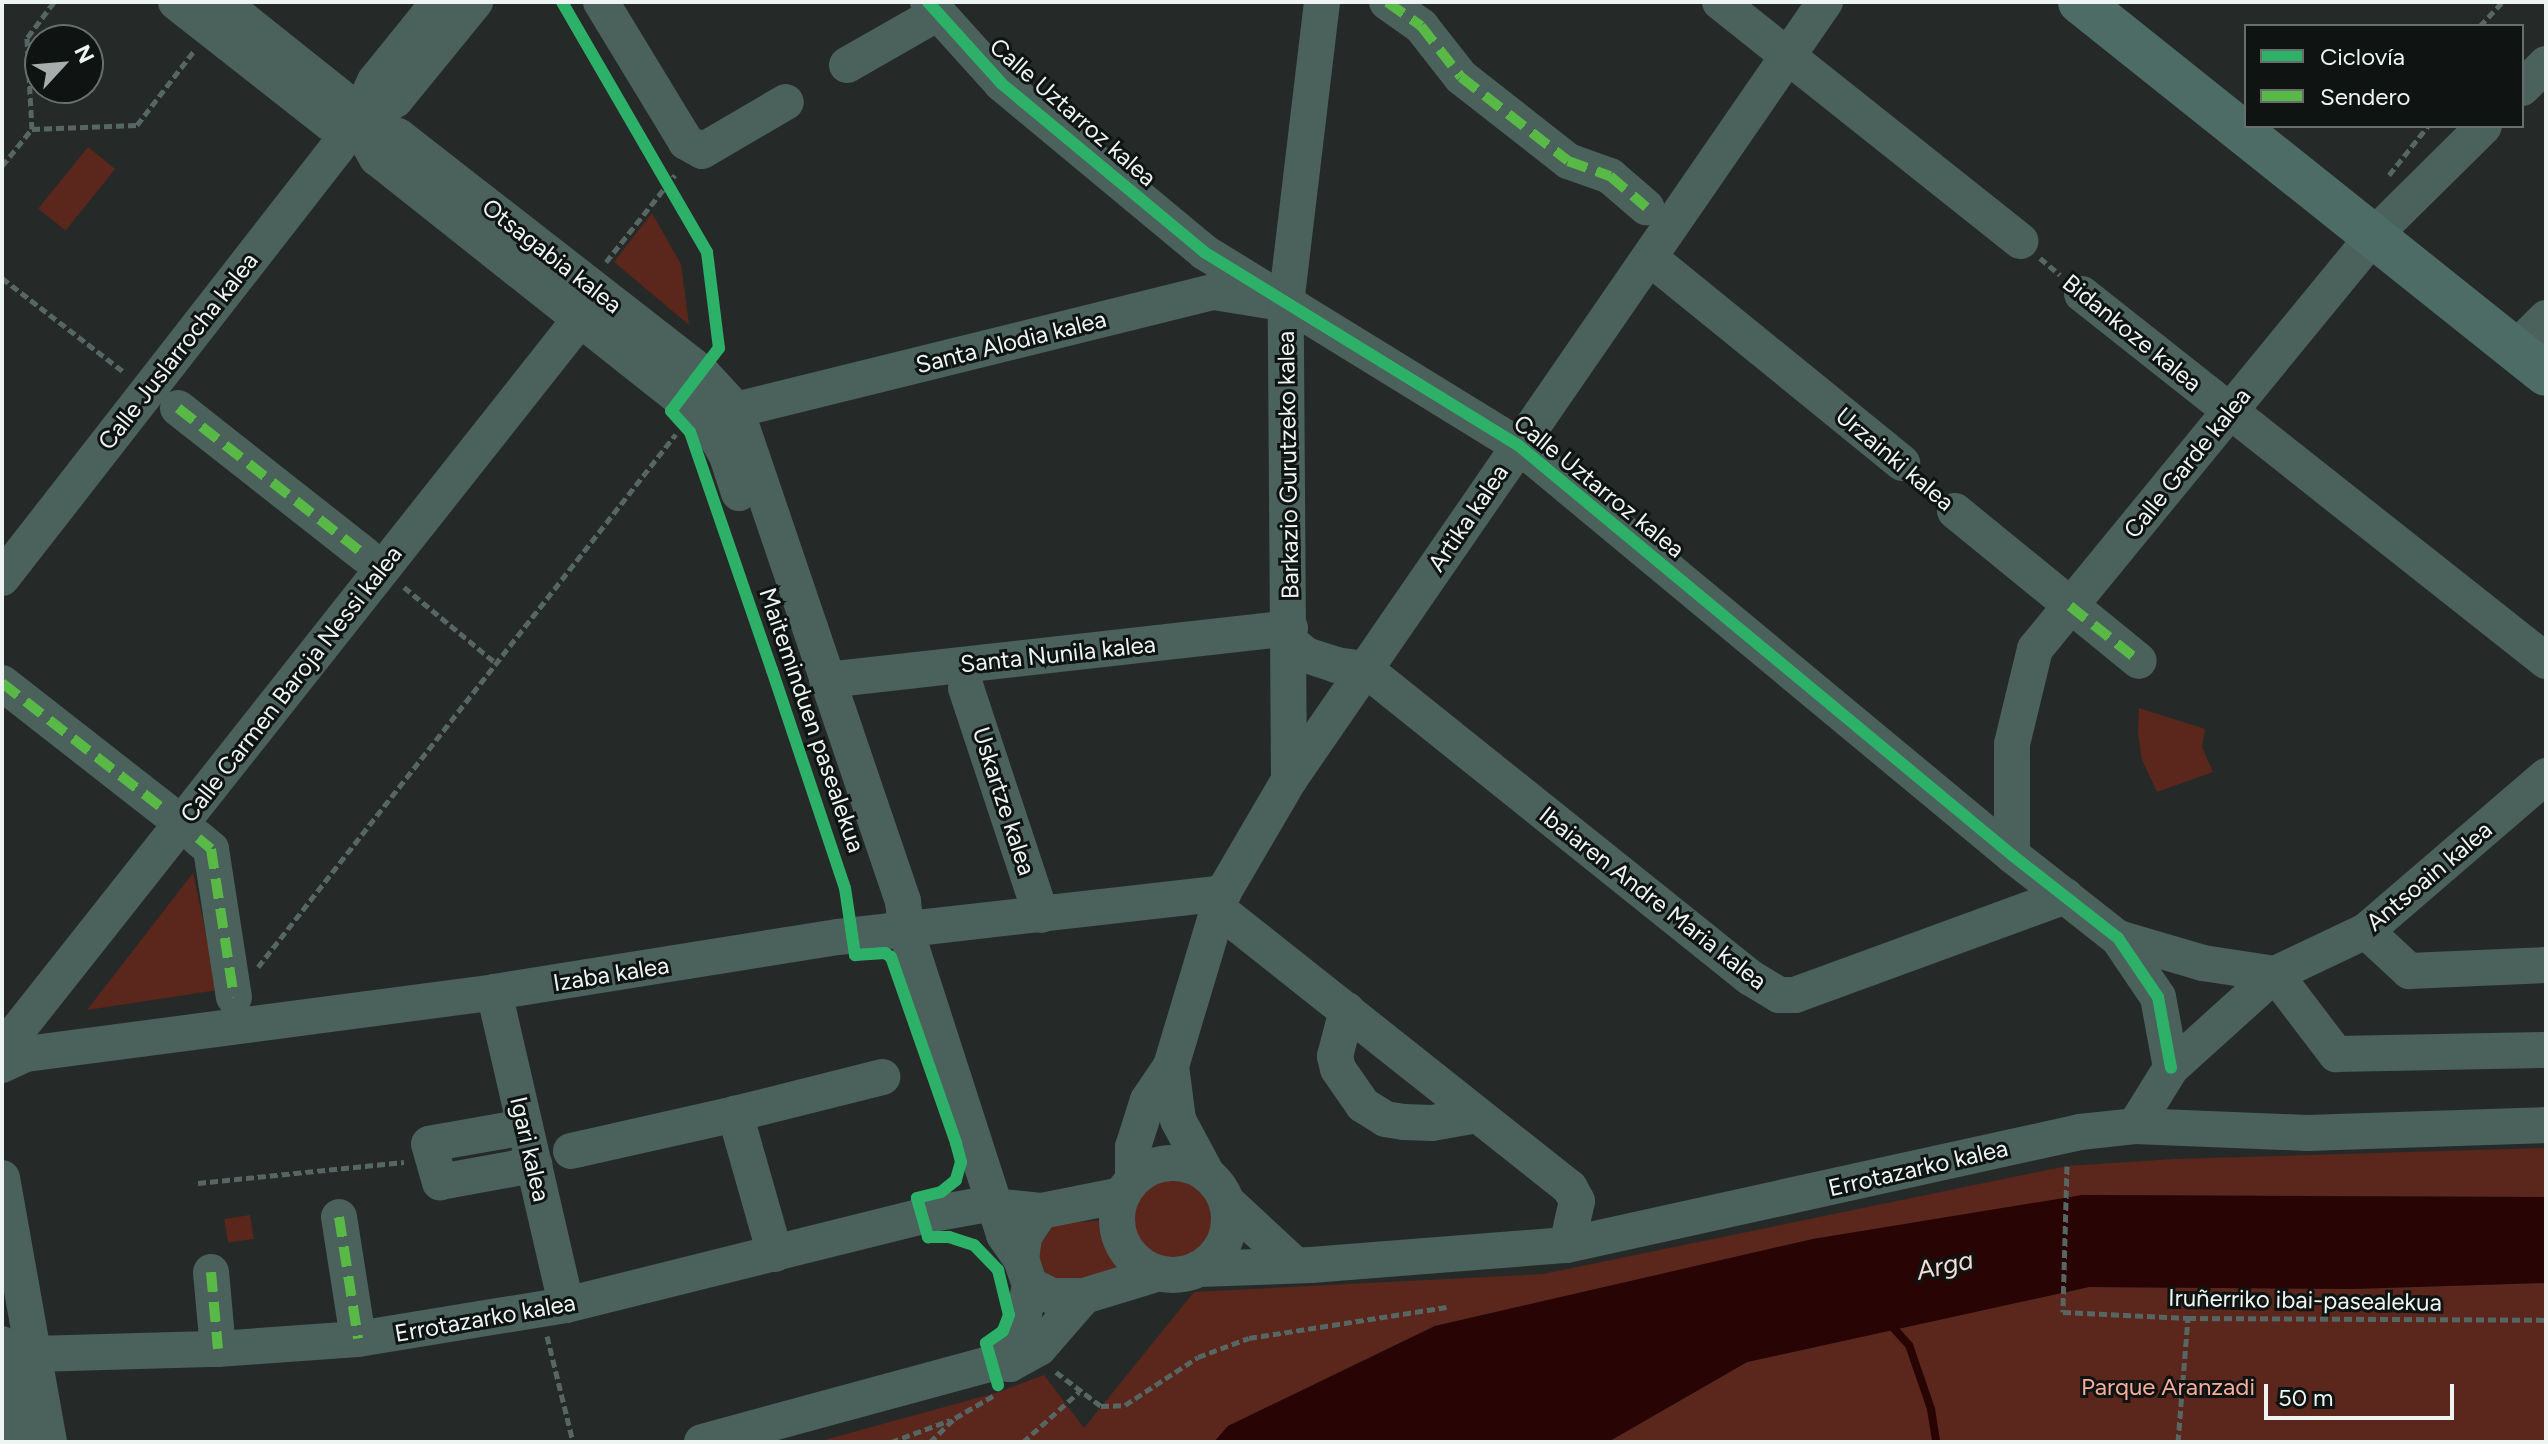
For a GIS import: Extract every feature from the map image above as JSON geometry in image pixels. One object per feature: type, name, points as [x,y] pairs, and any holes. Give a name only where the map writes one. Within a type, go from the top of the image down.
[{"type":"main road","points":[[2080,2],[2375,234],[2530,362]]},
{"type":"street","name":"Otsagabia kalea","points":[[176,2],[330,123],[355,125],[398,136],[692,365],[699,418]]},
{"type":"street","name":"Otsagabia kalea","points":[[221,2],[344,100],[355,125],[377,158],[581,318],[699,418]]},
{"type":"street","name":"Calle Juslarrocha kalea","points":[[2,578],[355,125],[375,81],[439,2]]},
{"type":"street","name":"Calle Juslarrocha kalea","points":[[355,125],[395,100],[475,2]]},
{"type":"street","points":[[601,2],[686,142],[702,151],[786,102]]},
{"type":"street","name":"Barkazio Gurutzeko kalea","points":[[1289,780],[1286,304],[1322,2]]},
{"type":"street","points":[[1387,2],[1421,26],[1461,77],[1544,143],[1568,161],[1610,176],[1646,207]]},
{"type":"street","points":[[1720,2],[2020,241]]},
{"type":"street","name":"Artika kalea","points":[[1128,1187],[1133,1147],[1148,1100],[1171,1066],[1220,901],[1289,780],[1825,2]]},
{"type":"street","points":[[847,65],[933,8]]},
{"type":"street","name":"Calle Uztarroz kalea","points":[[933,8],[967,49],[1014,94],[1204,252],[1518,445],[2012,855],[2118,938],[2158,997],[2171,1068]]},
{"type":"street","points":[[2524,86],[2546,64]]},
{"type":"street","name":"Calle Garde kalea","points":[[2012,855],[2012,744],[2035,649],[2375,234],[2482,128]]},
{"type":"street","name":"Urzainki kalea","points":[[1650,258],[1902,463]]},
{"type":"street","name":"Santa Alodia kalea","points":[[699,418],[1214,292],[1286,304]]},
{"type":"street","name":"Bidankoze kalea","points":[[2082,294],[2546,661]]},
{"type":"street","name":"Calle Carmen Baroja Nessi kalea","points":[[2,1050],[581,318]]},
{"type":"street","points":[[2530,362],[2546,318]]},
{"type":"street","name":"Calle Carmen Baroja Nessi kalea","points":[[178,408],[365,555]]},
{"type":"street","name":"Maiteminduen pasealekua","points":[[699,418],[827,680],[903,901],[906,931],[1004,1235],[1025,1272]]},
{"type":"street","name":"Maiteminduen pasealekua","points":[[699,418],[727,456],[878,906],[906,931]]},
{"type":"street","name":"Urzainki kalea","points":[[1955,511],[2139,661]]},
{"type":"street","points":[[1290,635],[1306,655],[1365,669]]},
{"type":"street","name":"Santa Nunila kalea","points":[[827,680],[1290,635]]},
{"type":"street","name":"Ibaiaren Andre Maria kalea","points":[[1365,669],[1751,978],[1779,995],[1795,995],[2065,896]]},
{"type":"street","name":"Calle Carmen Baroja Nessi kalea","points":[[2,683],[166,811]]},
{"type":"street","name":"Uskartze kalea","points":[[966,688],[1041,915]]},
{"type":"street","name":"Antsoain kalea","points":[[2135,1126],[2171,1068],[2275,974],[2366,931],[2546,776]]},
{"type":"street","name":"Calle Carmen Baroja Nessi kalea","points":[[198,838],[211,849],[234,997]]},
{"type":"street","points":[[1220,901],[1347,1010],[1570,1188],[1577,1201],[1567,1245]]},
{"type":"street","name":"Izaba kalea","points":[[2,1065],[26,1054],[494,992],[838,937],[1041,915],[1220,901]]},
{"type":"street","points":[[2366,931],[2409,971],[2546,965]]},
{"type":"street","name":"Calle Uztarroz kalea","points":[[2118,938],[2203,963],[2275,974]]},
{"type":"street","points":[[2275,974],[2336,1054],[2546,1050]]},
{"type":"street","name":"Igari kalea","points":[[494,992],[566,1305]]},
{"type":"street","points":[[1347,1010],[1335,1056],[1338,1069],[1363,1105],[1385,1119],[1404,1122],[1432,1123],[1477,1115]]},
{"type":"street","name":"Artika kalea","points":[[1171,1066],[1178,1120],[1216,1188]]},
{"type":"street","points":[[571,1151],[882,1077]]},
{"type":"street","points":[[735,1114],[775,1254]]},
{"type":"street","name":"Errotazarko kalea","points":[[1198,1269],[1567,1245],[2080,1132],[2135,1126],[2307,1133],[2546,1125]]},
{"type":"street","points":[[525,1127],[429,1144],[440,1182],[534,1165]]},
{"type":"street","points":[[1216,1188],[1229,1221],[1225,1241],[1213,1257],[1198,1269],[1179,1275],[1159,1273],[1141,1265],[1127,1251],[1119,1234],[1117,1214],[1128,1187],[1150,1167],[1169,1163],[1189,1165],[1216,1188],[1295,1265]]},
{"type":"street","points":[[2,1178],[18,1349],[18,1442]]},
{"type":"street","name":"Errotazarko kalea","points":[[18,1349],[218,1349],[358,1339],[566,1305],[927,1215],[995,1206],[1041,1211],[1128,1187]]},
{"type":"street","points":[[995,1374],[1024,1314],[1024,1236],[1041,1211]]},
{"type":"street","points":[[927,1215],[969,1228],[1003,1252],[1052,1296],[1084,1296],[1159,1273]]},
{"type":"street","points":[[339,1217],[358,1339]]},
{"type":"street","points":[[211,1272],[218,1349]]},
{"type":"street","points":[[702,1442],[995,1374],[1039,1348],[1084,1296]]},
{"type":"street","points":[[18,1349],[49,1442]]},
{"type":"path","points":[[2,166],[32,129],[27,38],[54,2]]},
{"type":"path","points":[[2482,24],[2502,2]]},
{"type":"path","points":[[32,129],[137,125],[197,47]]},
{"type":"path","points":[[660,172],[671,180],[675,197]]},
{"type":"path","points":[[600,269],[671,180]]},
{"type":"path","points":[[2,278],[124,372]]},
{"type":"path","points":[[234,997],[496,663],[699,418]]},
{"type":"path","points":[[403,586],[496,663]]},
{"type":"path","points":[[198,1183],[433,1158]]},
{"type":"path","points":[[1049,1366],[1101,1406],[1125,1405],[1198,1357],[1249,1338],[1447,1307]]},
{"type":"path","points":[[2178,1442],[2188,1318]]},
{"type":"path","points":[[546,1335],[573,1442]]},
{"type":"path","points":[[891,1442],[955,1418],[999,1392],[995,1374]]},
{"type":"path","points":[[1023,1442],[1079,1392]]},
{"type":"path","points":[[930,1442],[955,1418]]},
{"type":"green space","points":[[88,147],[115,169],[65,230],[38,208]]},
{"type":"green space","points":[[652,213],[681,264],[689,325],[614,262]]},
{"type":"green space","points":[[2139,708],[2205,729],[2202,747],[2213,772],[2157,792],[2142,760],[2138,734]]},
{"type":"green space","points":[[193,873],[218,990],[87,1010]]},
{"type":"green space","points":[[2546,1148],[2546,1197],[2088,1195],[1813,1239],[1435,1326],[1228,1426],[1214,1442],[817,1442],[999,1392],[1044,1375],[1084,1428],[1194,1292],[1543,1274],[2067,1166],[2174,1159]]},
{"type":"green space","points":[[1156,1179],[1179,1179],[1194,1186],[1210,1202],[1213,1224],[1207,1242],[1196,1254],[1179,1260],[1160,1261],[1143,1250],[1132,1227],[1134,1204],[1139,1191]]},
{"type":"green space","points":[[250,1215],[254,1239],[228,1243],[224,1219]]},
{"type":"green space","points":[[1106,1220],[1131,1268],[1069,1282],[1049,1277],[1041,1266],[1036,1248],[1054,1224]]},
{"type":"green space","name":"Parque Aranzadi","points":[[2546,1283],[2546,1442],[1608,1442],[1747,1362],[2089,1287],[2351,1289]]},
{"type":"water","name":"Arga","points":[[2082,1195],[2546,1197],[2546,1283],[2351,1289],[2089,1287],[1747,1362],[1608,1442],[1214,1442],[1228,1426],[1435,1326],[1813,1239]]},
{"type":"waterway","points":[[1889,1323],[1909,1345],[1931,1409],[1936,1442]]},
{"type":"marked path","points":[[1387,2],[1421,26],[1461,77],[1568,161],[1610,176],[1646,207]]},
{"type":"marked path","points":[[178,408],[365,555]]},
{"type":"marked path","points":[[2070,606],[2139,661]]},
{"type":"marked path","points":[[2,683],[166,811]]},
{"type":"marked path","points":[[198,838],[211,849],[234,997]]},
{"type":"marked path","points":[[339,1217],[358,1339]]},
{"type":"marked path","points":[[211,1272],[218,1349]]},
{"type":"cycle path","points":[[562,2],[707,252],[719,348],[671,411],[690,432],[772,670],[845,888],[855,955],[885,953],[891,957],[956,1143],[961,1162],[956,1180],[941,1192],[917,1198],[928,1237],[949,1237],[974,1245],[998,1270],[1009,1315],[1003,1331],[986,1343],[998,1385]]},
{"type":"cycle path","points":[[928,2],[1002,84],[1204,252],[1518,445],[2012,855],[2118,938],[2158,997],[2171,1068]]}]
